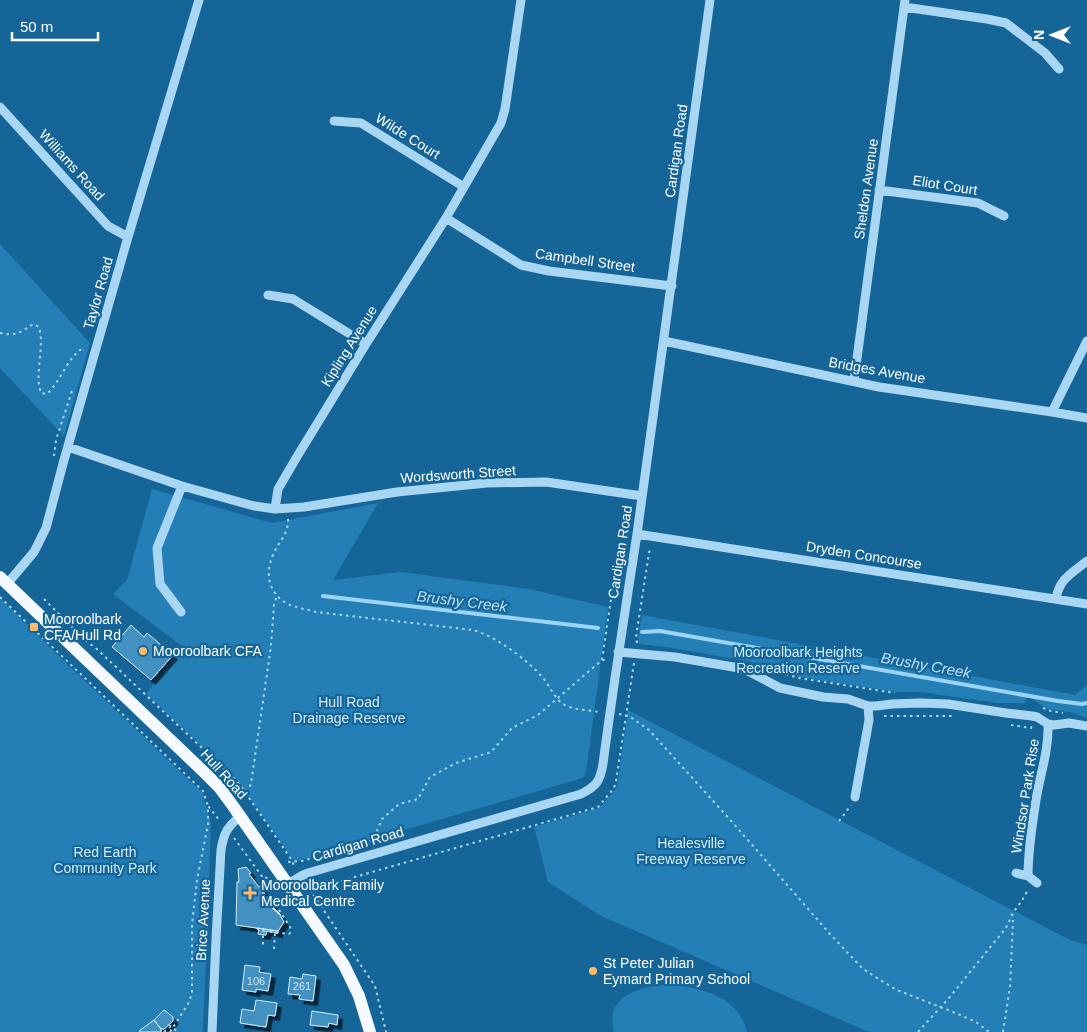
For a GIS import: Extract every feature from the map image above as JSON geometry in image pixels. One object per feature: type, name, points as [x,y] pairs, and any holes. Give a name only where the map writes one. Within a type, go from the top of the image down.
[{"type":"main road","name":"Hull Road","points":[[4,581],[219,787],[344,964],[359,996],[370,1032]]},
{"type":"street","name":"Taylor Road","points":[[4,581],[34,552],[46,528],[128,236],[199,0]]},
{"type":"street","name":"Kipling Avenue","points":[[275,509],[278,489],[366,344],[446,218],[501,123],[505,109],[521,0]]},
{"type":"street","name":"Cardigan Road","points":[[288,884],[308,873],[581,794],[592,789],[600,779],[637,534],[710,0]]},
{"type":"street","points":[[905,4],[1006,23],[1046,53],[1060,69]]},
{"type":"street","name":"Sheldon Avenue","points":[[854,381],[905,4]]},
{"type":"street","name":"Williams Road","points":[[0,107],[108,226],[128,236]]},
{"type":"street","name":"Wilde Court","points":[[334,121],[361,123],[464,187]]},
{"type":"street","name":"Eliot Court","points":[[879,190],[978,203],[1004,216]]},
{"type":"street","name":"Campbell Street","points":[[446,218],[521,265],[549,271],[672,286]]},
{"type":"street","points":[[268,295],[293,300],[366,344]]},
{"type":"street","name":"Bridges Avenue","points":[[664,341],[879,387],[1087,418]]},
{"type":"street","points":[[1052,412],[1087,341]]},
{"type":"street","points":[[68,447],[182,486],[254,506],[275,509]]},
{"type":"street","name":"Wordsworth Street","points":[[275,509],[304,507],[397,492],[487,483],[546,482],[642,496]]},
{"type":"street","points":[[181,612],[160,584],[157,548],[182,486]]},
{"type":"street","name":"Dryden Concourse","points":[[637,534],[1087,604]]},
{"type":"street","points":[[1056,599],[1062,582],[1087,561]]},
{"type":"street","name":"Windsor Park Rise","points":[[618,652],[675,657],[739,668],[780,688],[823,697],[848,699],[868,706],[935,703],[1037,717],[1048,724],[1047,748],[1036,800],[1029,850],[1032,880],[1016,874]]},
{"type":"street","points":[[855,797],[869,716],[868,706]]},
{"type":"street","points":[[1048,724],[1069,723],[1087,726]]},
{"type":"street","name":"Brice Avenue","points":[[212,1032],[221,850],[227,829],[240,816]]},
{"type":"path","points":[[0,333],[14,334],[34,324],[39,327],[41,335],[39,386],[42,393],[47,394],[54,387],[77,352],[83,348],[84,353]]},
{"type":"path","points":[[64,460],[54,457],[56,440],[73,388]]},
{"type":"path","points":[[602,660],[627,493]]},
{"type":"path","points":[[637,646],[636,637],[652,536]]},
{"type":"path","points":[[245,792],[251,784],[271,646],[274,604],[277,596]]},
{"type":"path","points":[[0,597],[203,791],[208,806],[208,824],[197,880],[192,924],[193,988],[188,1004],[164,1032]]},
{"type":"path","points":[[288,862],[302,861],[373,840],[382,819],[399,804],[418,799],[430,777],[456,763],[492,752],[512,728],[538,715],[602,660],[607,660]]},
{"type":"path","points":[[311,892],[598,807],[614,788],[616,781],[634,660]]},
{"type":"path","points":[[764,668],[799,678],[901,693]]},
{"type":"path","points":[[1011,725],[1031,728],[1041,707],[1069,714]]},
{"type":"path","points":[[869,716],[954,716]]},
{"type":"path","points":[[840,820],[855,797]]},
{"type":"path","points":[[208,806],[214,813]]},
{"type":"path","points":[[243,849],[264,879],[267,877]]},
{"type":"path","points":[[292,861],[294,866]]},
{"type":"path","points":[[918,1032],[1005,929],[1014,911],[1022,902],[1032,880]]},
{"type":"path","points":[[267,903],[276,896]]},
{"type":"path","points":[[263,947],[263,930],[289,934],[291,932],[272,899]]},
{"type":"path","points":[[1003,1032],[1010,987],[1013,915]]},
{"type":"path","points":[[274,949],[275,932]]},
{"type":"path","points":[[170,1032],[171,1026]]},
{"type":"path","points":[[171,1026],[178,1032]]},
{"type":"green space","points":[[0,244],[90,343],[64,436],[0,368]]},
{"type":"green space","name":"Hull Road Drainage Reserve","points":[[152,489],[272,523],[378,503],[333,580],[401,572],[529,589],[608,607],[586,773],[582,778],[576,780],[294,861],[236,778],[146,694],[183,647],[113,594],[127,580]]},
{"type":"green space","name":"Red Earth Community Park","points":[[0,598],[202,792],[211,824],[203,1032],[0,1032]]},
{"type":"green space","name":"Mooroolbark Heights Recreation Reserve","points":[[642,615],[1075,695],[1087,685],[1087,718],[1071,712],[1048,709],[1027,696],[1025,703],[997,703],[920,692],[896,692],[800,677],[751,662],[639,644],[638,638]]},
{"type":"green space","name":"Healesville Freeway Reserve","points":[[628,710],[1070,940],[1087,945],[1087,1032],[869,1032],[601,916],[548,882],[534,827],[599,808],[617,787]]},
{"type":"green space","points":[[668,984],[705,991],[727,1002],[736,1009],[747,1032],[614,1032],[612,1019],[614,1009],[619,1001],[636,991]]},
{"type":"building","name":"Mooroolbark CFA","points":[[131,625],[144,637],[147,633],[173,655],[151,680],[112,647]]},
{"type":"building","name":"Mooroolbark Family Medical Centre","points":[[246,867],[251,873],[249,874],[260,886],[267,903],[280,915],[284,922],[278,931],[236,925],[238,869]]},
{"type":"building","points":[[261,885],[266,898],[271,895],[276,902],[271,905],[281,915],[267,903]]},
{"type":"building","points":[[257,928],[278,931],[278,933],[267,931],[266,935],[258,934],[259,930]]},
{"type":"building","points":[[245,965],[260,967],[259,972],[271,974],[268,991],[256,989],[256,992],[242,990]]},
{"type":"building","points":[[303,974],[316,976],[313,1001],[299,999],[300,995],[288,994],[290,977],[302,979]]},
{"type":"building","points":[[256,1000],[277,1003],[275,1016],[268,1015],[266,1027],[240,1023],[242,1009],[254,1011]]},
{"type":"building","points":[[164,1010],[173,1017],[173,1021],[164,1029],[161,1029],[154,1020]]},
{"type":"building","points":[[312,1011],[338,1015],[337,1025],[329,1023],[328,1027],[310,1025]]},
{"type":"building","points":[[154,1020],[161,1029],[161,1032],[139,1031]]},
{"type":"waterway","name":"Brushy Creek","points":[[323,596],[598,628]]},
{"type":"waterway","name":"Brushy Creek","points":[[642,632],[660,631],[1058,701],[1087,703]]},
{"type":"place","name":"Mooroolbark CFA/Hull Rd","points":[[34,627]]},
{"type":"place","name":"Mooroolbark CFA","points":[[143,651]]},
{"type":"place","name":"Mooroolbark Family Medical Centre","points":[[250,893]]},
{"type":"place","name":"St Peter Julian Eymard Primary School","points":[[593,971]]}]
